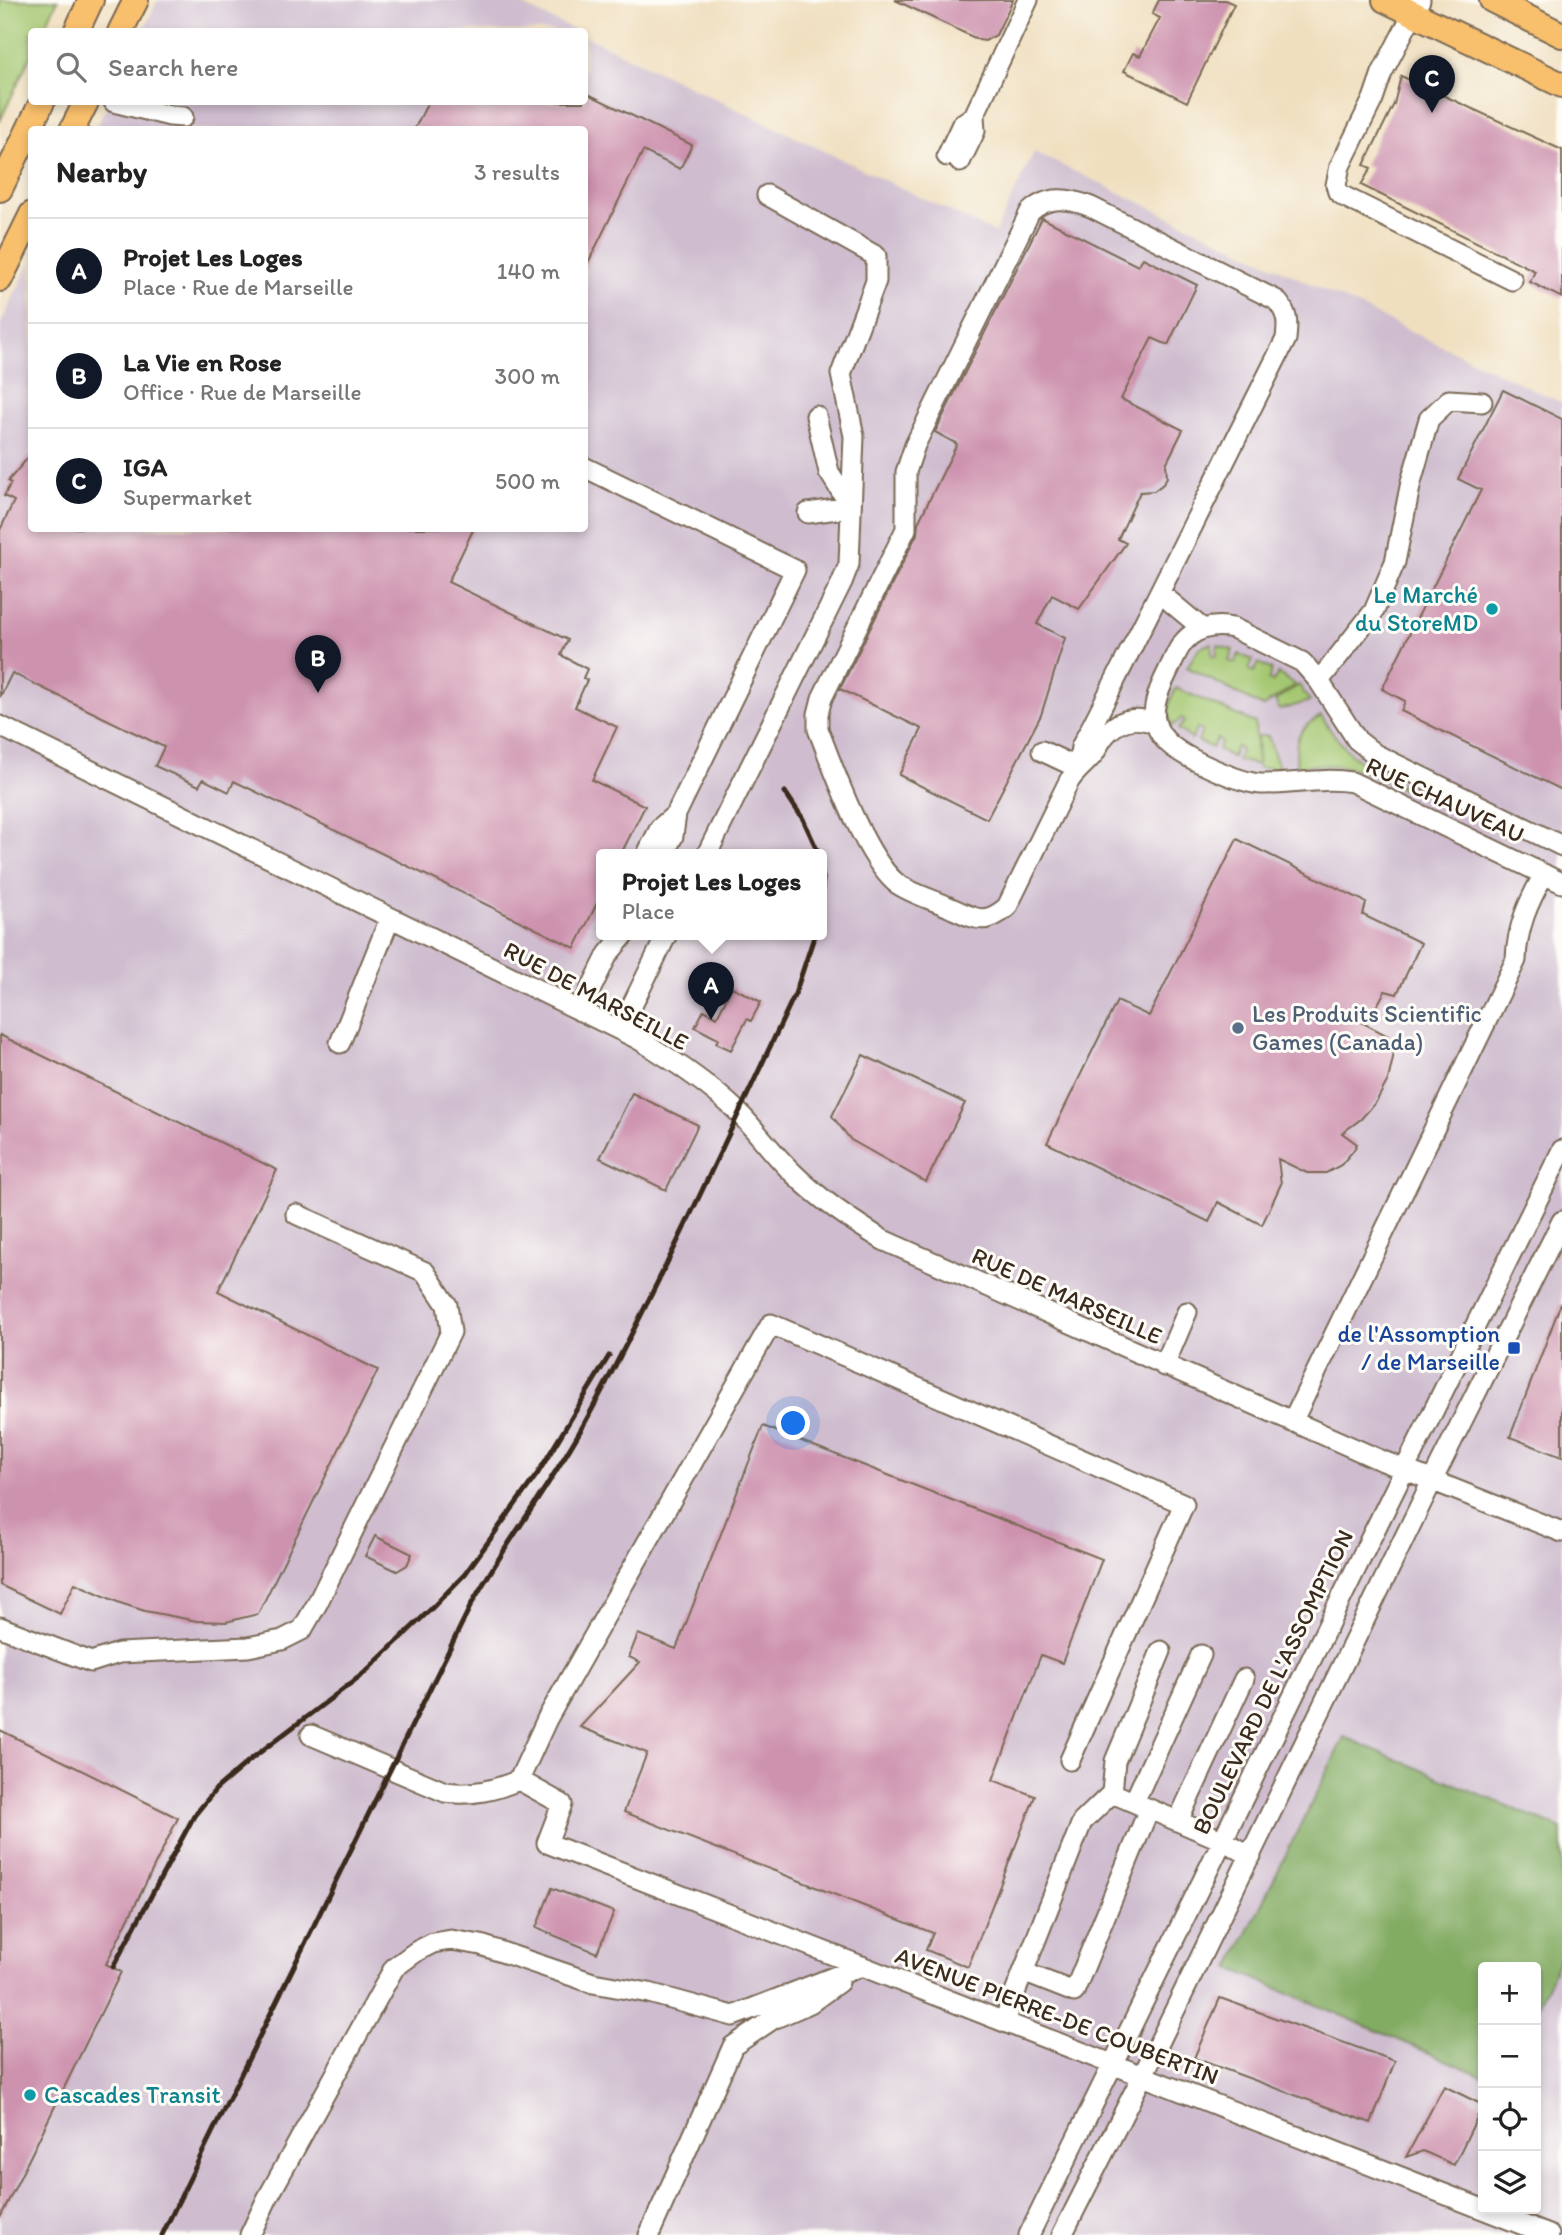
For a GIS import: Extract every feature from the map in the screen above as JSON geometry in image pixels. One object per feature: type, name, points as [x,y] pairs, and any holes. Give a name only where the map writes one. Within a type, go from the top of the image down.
[{"type":"main road","points":[[77,28],[91,0]]},
{"type":"main road","points":[[122,28],[136,0]]},
{"type":"main road","points":[[1385,0],[1417,7],[1562,85]]},
{"type":"main road","points":[[1492,0],[1562,35]]},
{"type":"main road","points":[[30,126],[41,105]]},
{"type":"main road","points":[[74,126],[84,105]]},
{"type":"main road","points":[[0,189],[28,131]]},
{"type":"main road","points":[[0,279],[28,222]]},
{"type":"street","points":[[954,159],[962,124],[974,116],[1028,0]]},
{"type":"street","points":[[1417,7],[1382,73],[1373,99],[1340,166],[1336,185],[1338,192],[1512,280]]},
{"type":"street","points":[[128,105],[183,117]]},
{"type":"street","points":[[709,849],[849,564],[854,436],[841,374],[876,281],[876,256],[767,195]]},
{"type":"street","points":[[1078,768],[1081,747],[1161,594],[1178,552],[1286,339],[1288,320],[1284,309],[1276,300],[1091,206],[1072,199],[1040,202],[1030,212],[915,445],[906,472],[906,528],[822,698],[818,714],[818,729],[862,833],[877,861],[896,883],[979,920],[998,915],[1007,907],[1078,768],[1092,757],[1101,741],[1121,721],[1136,718],[1156,724],[1156,698],[1180,646],[1194,633],[1203,629],[1161,594]]},
{"type":"street","points":[[1319,681],[1374,611],[1395,562],[1411,482],[1429,419],[1448,400],[1482,402]]},
{"type":"street","points":[[816,415],[829,472],[851,507]]},
{"type":"street","points":[[588,469],[795,569],[676,814],[673,836],[666,849]]},
{"type":"street","points":[[808,513],[851,507]]},
{"type":"street","name":"RUE CHAUVEAU","points":[[1203,629],[1222,626],[1242,632],[1302,662],[1319,681],[1357,740],[1375,754],[1562,846]]},
{"type":"street","name":"RUE CHAUVEAU","points":[[1156,724],[1164,738],[1178,750],[1238,780],[1258,784],[1332,780],[1352,782],[1562,883]]},
{"type":"street","name":"RUE DE MARSEILLE","points":[[0,726],[620,1030],[664,1055],[738,1113],[793,1174],[859,1225],[907,1252],[1292,1422],[1562,1532]]},
{"type":"street","points":[[1042,751],[1078,768]]},
{"type":"street","points":[[650,849],[660,828],[676,814]]},
{"type":"street","points":[[1292,1422],[1516,960],[1516,944],[1523,914],[1544,874]]},
{"type":"street","points":[[340,1044],[390,918]]},
{"type":"street","points":[[620,1030],[664,940]]},
{"type":"street","points":[[580,1012],[609,944]]},
{"type":"street","name":"BOULEVARD DE L'ASSOMPTION","points":[[1029,2235],[1562,1150]]},
{"type":"street","points":[[0,1627],[91,1662],[119,1653],[248,1647],[282,1640],[302,1630],[451,1332],[447,1305],[425,1272],[296,1214]]},
{"type":"street","points":[[1062,2235],[1143,2076],[1432,1481],[1562,1221]]},
{"type":"street","points":[[1164,1366],[1187,1312]]},
{"type":"street","points":[[311,1735],[445,1793],[465,1795],[499,1788],[519,1780],[547,1719],[771,1324],[1184,1504],[1070,1760]]},
{"type":"street","points":[[1004,2021],[1082,1822],[1112,1793],[1115,1761],[1161,1651]]},
{"type":"street","points":[[1023,1972],[1074,1992],[1141,1805],[1201,1655]]},
{"type":"street","points":[[1178,1821],[1244,1679]]},
{"type":"street","name":"AVENUE PIERRE-DE COUBERTIN","points":[[519,1780],[562,1804],[547,1843],[1549,2235]]},
{"type":"street","points":[[1112,1793],[1224,1841],[1251,1856]]},
{"type":"street","points":[[250,2235],[343,2057],[394,1968],[416,1951],[433,1943],[451,1940],[481,1945],[593,1983],[649,1993],[733,2016],[861,1967]]},
{"type":"street","points":[[649,2235],[733,2046],[773,2020],[810,2003],[861,1967]]},
{"type":"shaded area","points":[[158,0],[511,0],[570,28],[144,28]]},
{"type":"shaded area","points":[[588,37],[995,233],[1034,152],[1562,403],[1562,2235],[0,2235],[0,325],[28,266],[28,532],[588,532],[588,126],[97,126],[107,105],[588,105]]},
{"type":"green space","points":[[0,0],[58,0],[44,28],[28,28],[28,61],[0,121]]},
{"type":"green space","points":[[1212,643],[1212,656],[1216,656],[1218,645],[1233,650],[1229,661],[1235,663],[1239,654],[1253,660],[1249,670],[1254,672],[1259,663],[1272,670],[1268,680],[1273,682],[1278,673],[1295,685],[1263,707],[1187,667],[1199,648]]},
{"type":"green space","points":[[1299,685],[1310,701],[1280,710],[1275,701]]},
{"type":"green space","points":[[1176,688],[1255,723],[1257,765],[1237,760],[1241,750],[1236,747],[1232,757],[1218,750],[1221,741],[1217,738],[1212,748],[1198,741],[1202,731],[1197,728],[1192,739],[1178,729],[1185,721],[1182,718],[1172,726],[1169,707]]},
{"type":"green space","points":[[1321,716],[1342,744],[1362,763],[1416,792],[1415,795],[1359,770],[1332,765],[1297,766],[1296,749],[1299,736],[1302,730]]},
{"type":"green space","points":[[1257,736],[1268,736],[1279,768],[1258,768]]},
{"type":"green space","points":[[1344,1737],[1562,1829],[1562,1953],[1541,2000],[1541,1962],[1478,1962],[1478,2074],[1230,1968]]},
{"type":"building","points":[[895,0],[1013,0],[996,35],[985,41]]},
{"type":"building","points":[[1159,0],[1225,0],[1234,4],[1187,102],[1124,71],[1133,53],[1140,56],[1160,18],[1152,14]]},
{"type":"building","points":[[1401,76],[1562,150],[1562,298],[1530,282],[1535,271],[1361,185],[1371,168],[1364,165],[1394,104]]},
{"type":"building","points":[[588,94],[692,145],[680,169],[643,151],[588,263],[588,126],[416,126],[426,105],[588,105]]},
{"type":"building","points":[[1042,218],[1138,266],[1143,258],[1197,285],[1168,345],[1152,338],[1121,399],[1183,430],[1166,464],[1167,477],[1154,491],[1140,492],[1118,539],[1126,543],[1079,609],[1052,595],[1037,624],[1065,638],[1041,715],[987,819],[899,775],[922,729],[840,689],[917,534],[918,523],[957,444],[935,432]]},
{"type":"building","name":"Le Marché du StoreMD","points":[[1503,390],[1562,419],[1562,790],[1401,711],[1405,701],[1382,689],[1481,490],[1458,479]]},
{"type":"building","points":[[28,458],[28,532],[472,532],[448,582],[568,640],[561,655],[587,669],[583,678],[587,680],[575,707],[617,727],[592,780],[645,806],[624,849],[596,849],[596,905],[575,948],[234,781],[229,792],[203,779],[199,786],[155,766],[164,747],[12,673],[0,697],[0,530],[14,501],[4,496],[11,483],[8,481]]},
{"type":"building","name":"Les Produits Scientific Games (Canada)","points":[[1237,839],[1362,900],[1366,903],[1363,915],[1421,943],[1397,994],[1385,991],[1363,1023],[1388,1036],[1393,1046],[1393,1058],[1388,1080],[1376,1102],[1361,1119],[1342,1133],[1357,1144],[1341,1165],[1326,1173],[1307,1173],[1278,1159],[1281,1184],[1262,1225],[1218,1202],[1209,1222],[1047,1143],[1117,1001],[1149,1016]]},
{"type":"building","points":[[732,987],[761,1002],[751,1021],[747,1019],[731,1050],[716,1043],[718,1039],[695,1027],[704,1010],[717,1017]]},
{"type":"building","points":[[0,1035],[277,1170],[218,1291],[378,1370],[258,1614],[226,1622],[197,1621],[145,1611],[75,1583],[60,1614],[0,1585]]},
{"type":"building","points":[[863,1055],[965,1103],[926,1182],[851,1140],[832,1116]]},
{"type":"building","points":[[632,1093],[698,1125],[666,1190],[600,1158]]},
{"type":"building","points":[[1562,1303],[1562,1457],[1510,1437]]},
{"type":"building","points":[[763,1426],[1102,1559],[1062,1663],[1041,1655],[993,1780],[1035,1796],[968,1967],[926,1950],[933,1933],[624,1812],[647,1753],[580,1727],[640,1662],[629,1657],[638,1634],[676,1649]]},
{"type":"building","points":[[375,1536],[412,1554],[407,1565],[397,1571],[365,1556]]},
{"type":"building","name":"Cascades Transit","points":[[0,1730],[178,1818],[106,1964],[121,1972],[0,2218]]},
{"type":"building","points":[[552,1888],[614,1912],[597,1953],[536,1928]]},
{"type":"building","points":[[1220,1998],[1395,2061],[1371,2123],[1194,2058]]},
{"type":"building","points":[[1444,2086],[1478,2103],[1478,2115],[1454,2165],[1423,2151],[1406,2157]]},
{"type":"railway","points":[[785,792],[803,819],[817,849]]},
{"type":"railway","points":[[162,2235],[471,1605],[575,1439],[643,1311],[795,994],[813,940]]},
{"type":"railway","points":[[113,1967],[194,1816],[216,1789],[251,1759],[363,1674],[465,1574],[538,1473],[609,1356]]},
{"type":"place","name":"IGA","points":[[1432,113]]},
{"type":"place","name":"Le Marché du StoreMD","points":[[1492,609]]},
{"type":"place","name":"La Vie en Rose","points":[[318,693]]},
{"type":"place","name":"Projet Les Loges","points":[[711,1020]]},
{"type":"place","name":"Les Produits Scientific Games (Canada)","points":[[1238,1028]]},
{"type":"place","name":"de l'Assomption / de Marseille","points":[[1514,1348]]},
{"type":"place","name":"Cascades Transit","points":[[30,2095]]}]
